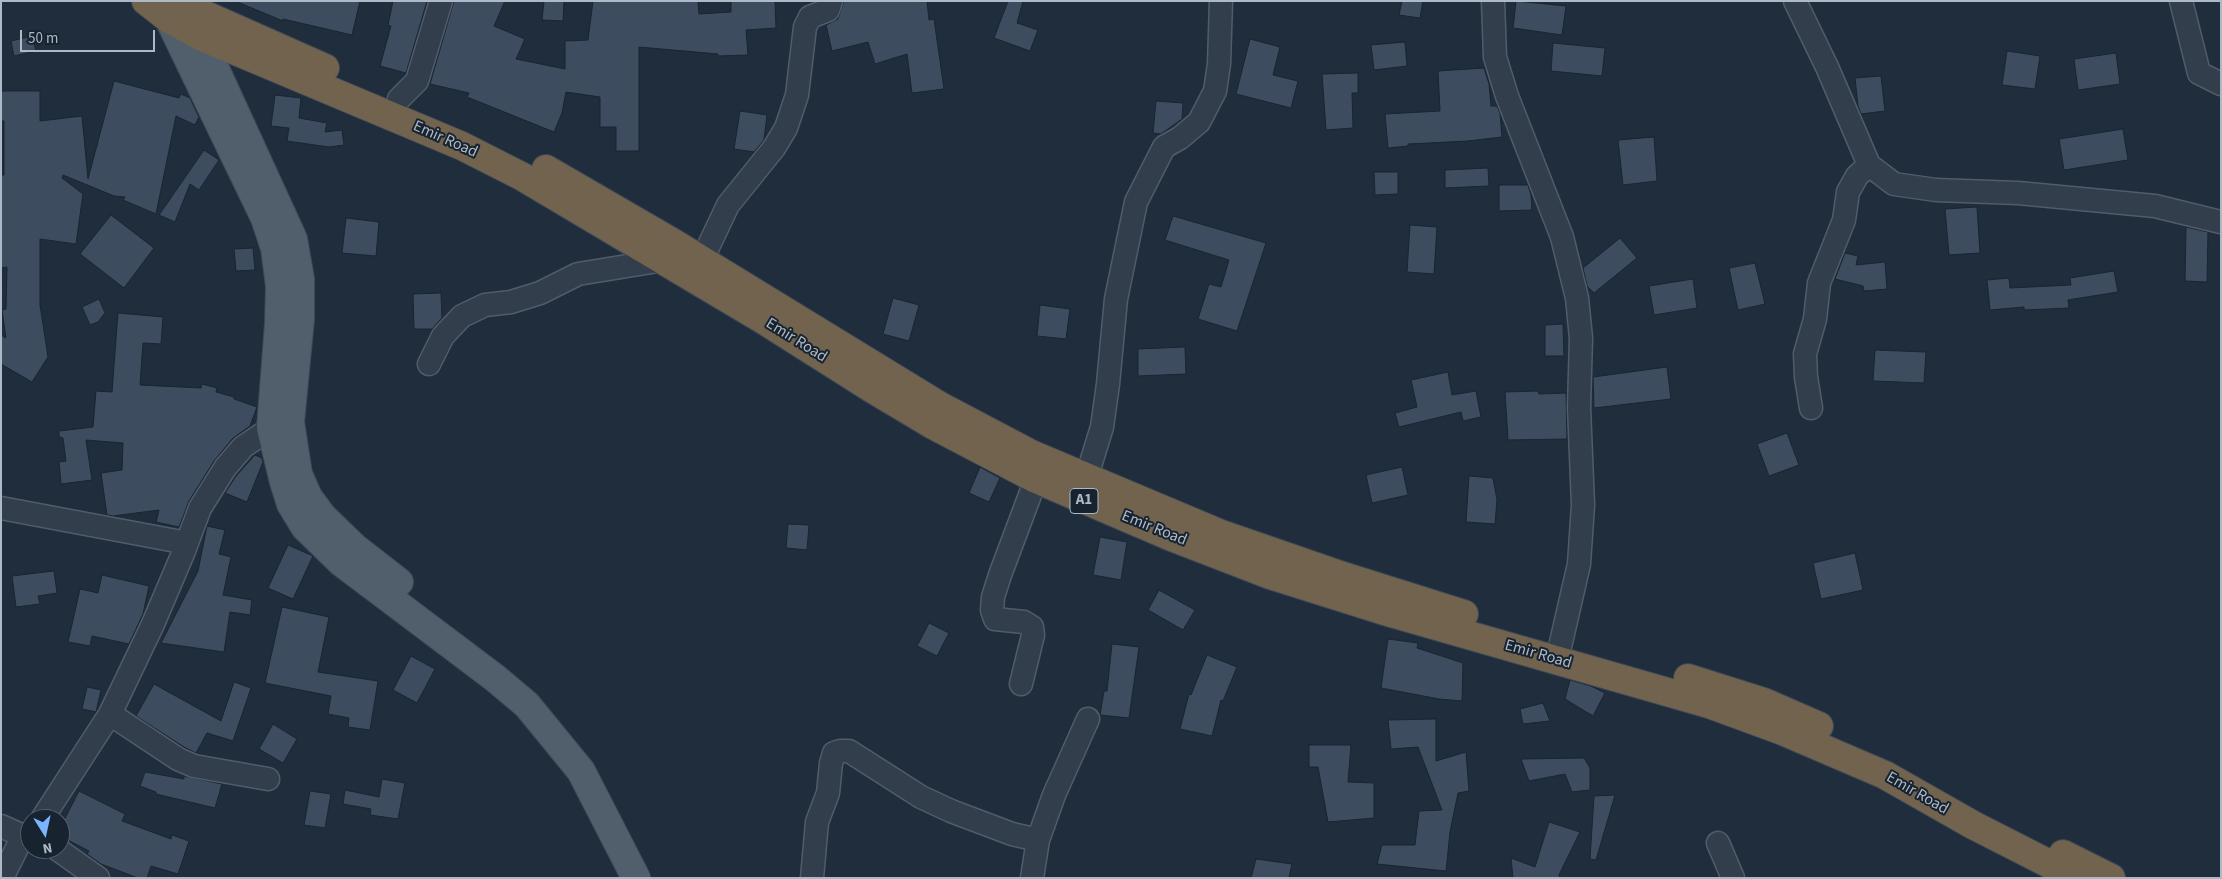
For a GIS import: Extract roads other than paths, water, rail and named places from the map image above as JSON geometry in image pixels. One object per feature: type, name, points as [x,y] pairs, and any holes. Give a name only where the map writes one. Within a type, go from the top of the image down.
[{"type":"highway","name":"Emir Road","points":[[146,1],[185,14],[450,121],[554,174],[702,260],[940,406],[1031,454],[1086,479],[1220,534],[1452,611],[1709,704],[1836,753],[1885,775],[1972,825],[2077,878]]},
{"type":"highway","name":"Emir Road","points":[[185,14],[523,177],[664,260],[933,424],[1036,479],[1169,536],[1270,575],[1381,610],[1710,684],[1772,706],[1907,769],[1996,820],[2110,878]]},
{"type":"main road","points":[[185,14],[275,248],[280,295],[281,425],[284,482],[291,504],[305,527],[341,562],[495,678],[527,705],[582,771],[636,878]]},
{"type":"main road","points":[[185,14],[293,239],[300,280],[300,319],[281,425],[308,497],[322,516],[354,547],[503,661],[572,732],[594,763],[654,878]]},
{"type":"street","points":[[398,99],[418,82],[441,1]]},
{"type":"street","points":[[702,260],[728,205],[774,148],[786,128],[797,95],[805,27],[810,17],[828,10],[831,1]]},
{"type":"street","points":[[1086,479],[1102,427],[1116,298],[1136,202],[1164,147],[1180,138],[1199,122],[1216,91],[1221,1]]},
{"type":"street","points":[[1493,1],[1495,57],[1507,96],[1562,237],[1576,298],[1581,338],[1580,435],[1583,504],[1579,564],[1560,651]]},
{"type":"street","points":[[1795,1],[1827,66],[1869,166],[1894,184],[1936,190],[2018,192],[2155,206],[2221,222]]},
{"type":"street","points":[[2181,1],[2199,73],[2221,84]]},
{"type":"street","points":[[1811,408],[1806,377],[1805,354],[1815,319],[1819,283],[1844,220],[1848,192],[1857,176],[1869,166]]},
{"type":"street","points":[[429,364],[443,336],[462,316],[485,305],[511,302],[540,293],[578,274],[664,260]]},
{"type":"street","points":[[48,809],[110,714],[153,624],[200,508],[225,468],[243,447],[281,425]]},
{"type":"street","points":[[1021,684],[1033,635],[1032,627],[1024,622],[995,620],[992,610],[993,597],[1000,576],[1036,479]]},
{"type":"street","points":[[1,508],[187,543]]},
{"type":"street","points":[[110,714],[178,759],[194,766],[268,779]]},
{"type":"street","points":[[1032,878],[1038,840],[1054,795],[1088,719]]},
{"type":"street","points":[[812,878],[813,845],[817,822],[828,793],[834,753],[840,751],[849,751],[921,796],[952,811],[1012,834],[1038,840]]},
{"type":"street","points":[[1,826],[20,833]]},
{"type":"street","points":[[1718,843],[1733,878]]},
{"type":"street","points":[[2,878],[20,847]]},
{"type":"street","points":[[70,858],[98,878]]}]
